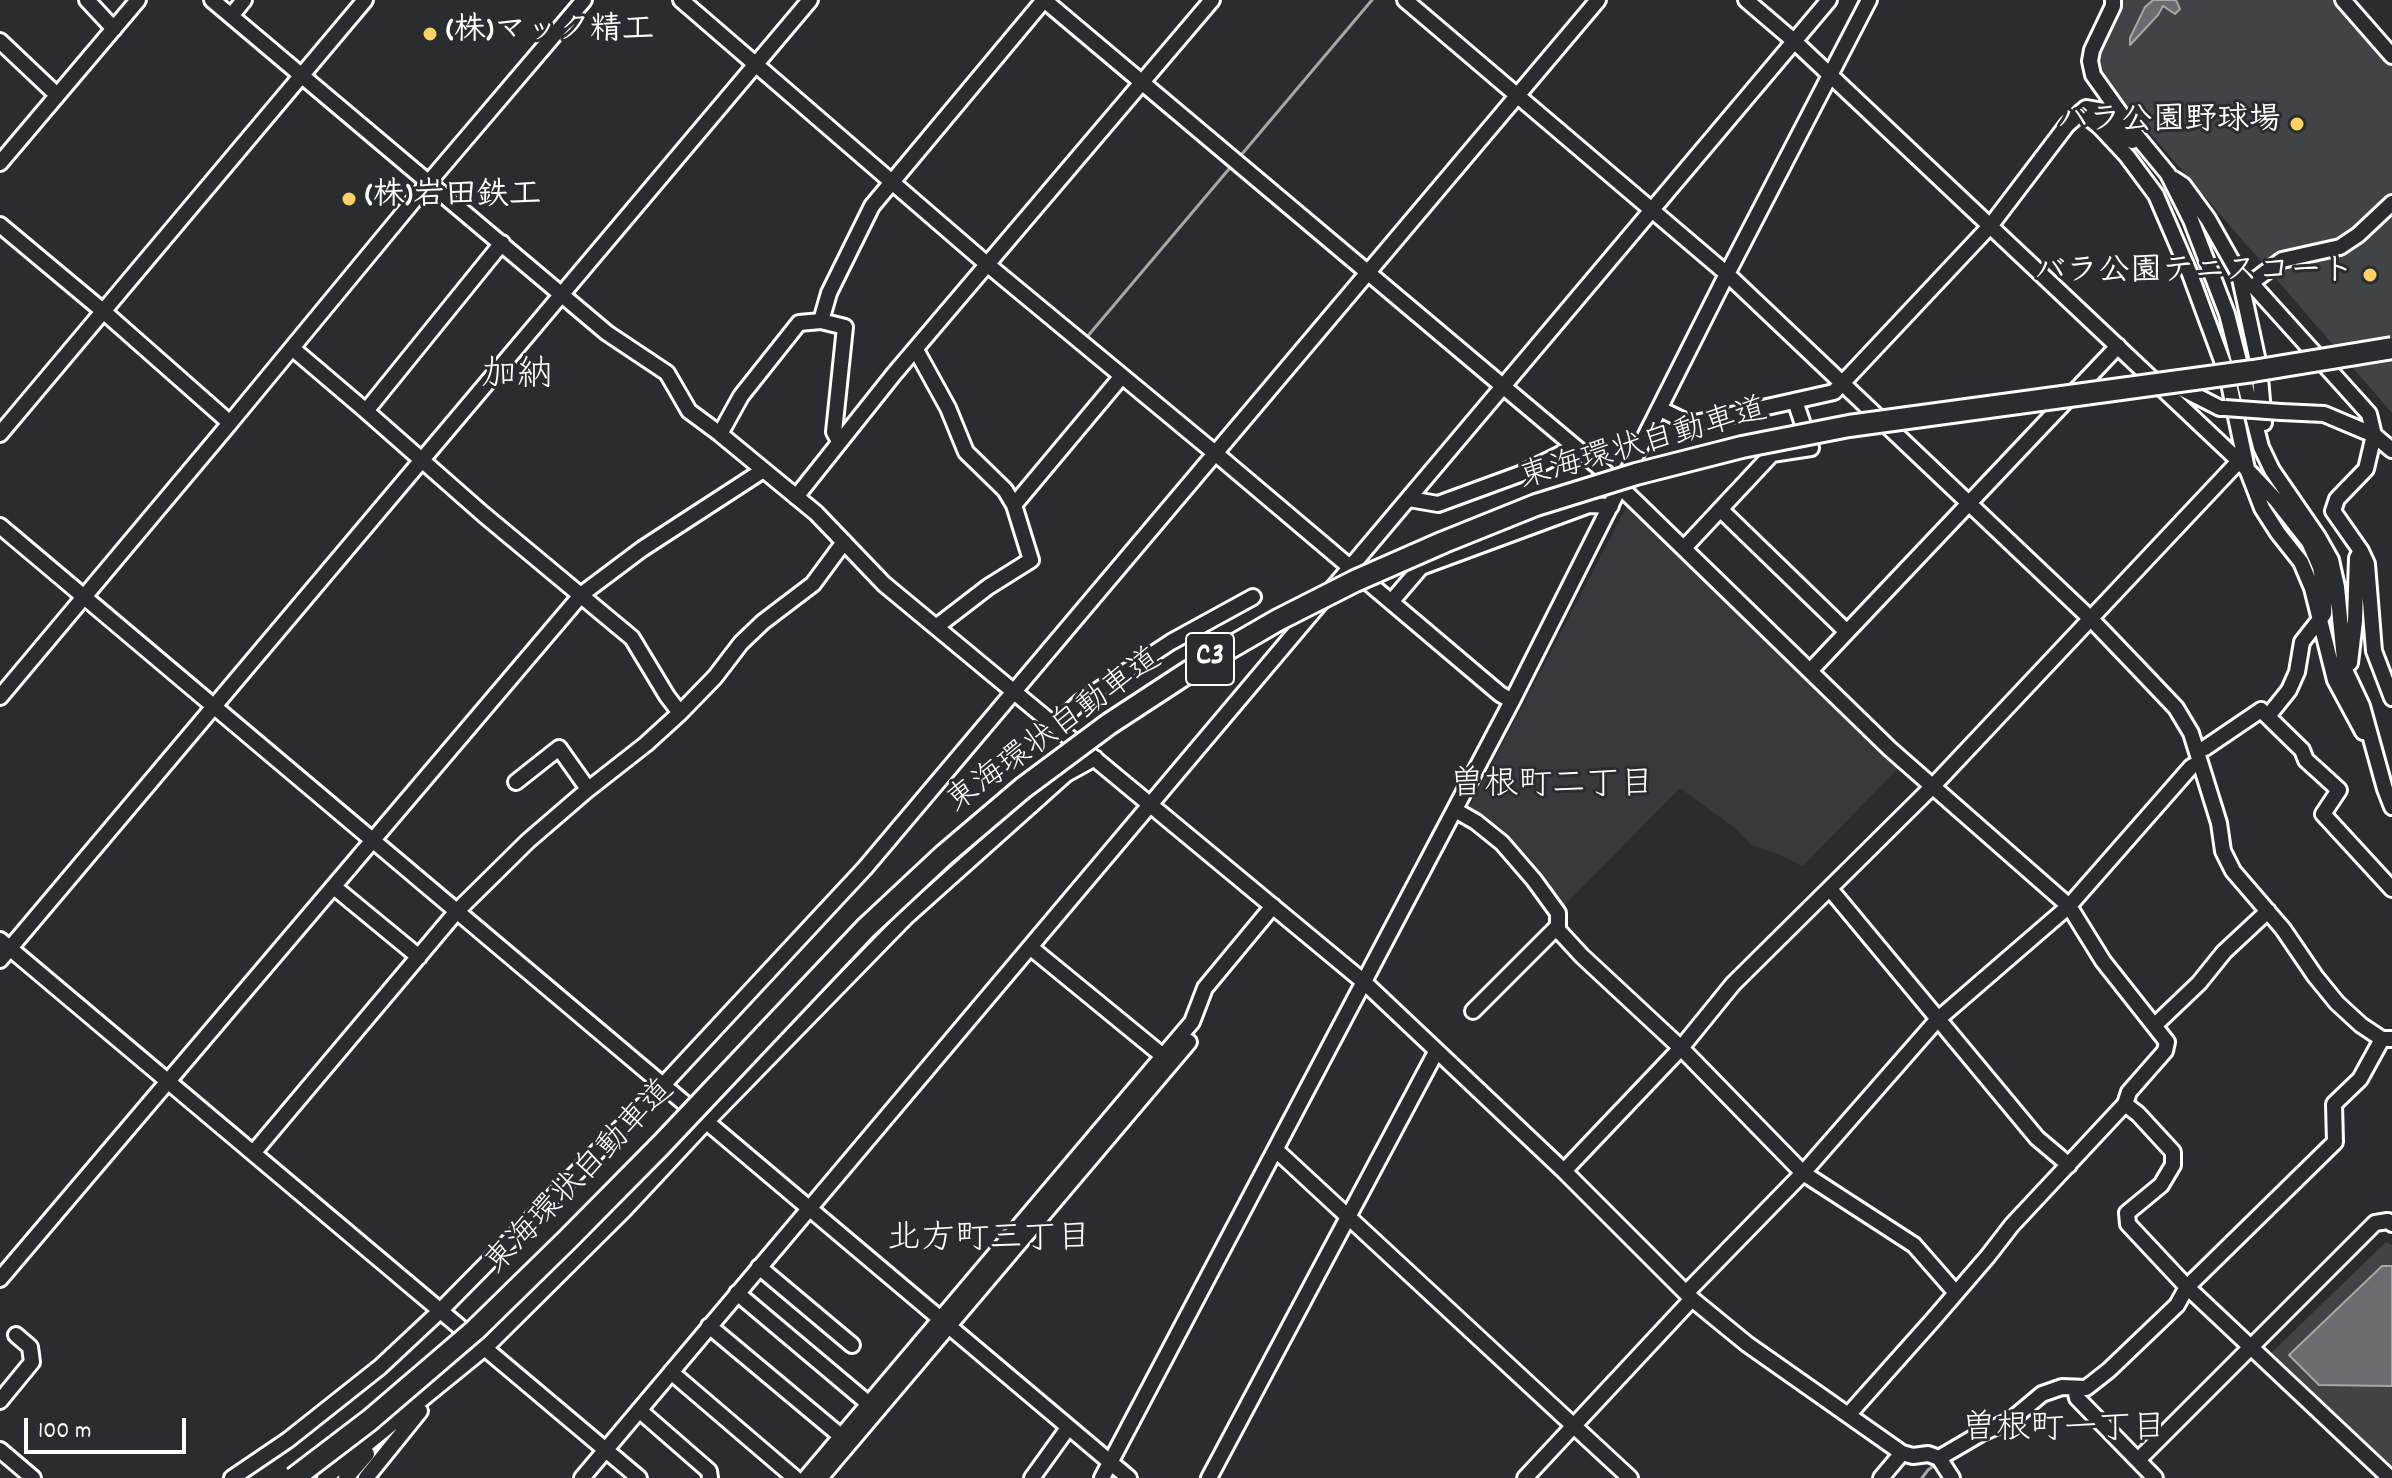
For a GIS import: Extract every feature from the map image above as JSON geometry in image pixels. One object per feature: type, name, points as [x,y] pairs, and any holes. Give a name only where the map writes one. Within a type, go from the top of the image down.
[{"type":"highway","name":"東海環状自動車道","points":[[294,1478],[370,1420],[475,1330],[661,1145],[866,928],[943,856],[1023,788],[1109,724],[1190,671],[1278,620],[1355,581],[1536,505],[1636,474],[1742,447],[1849,426],[2238,374],[2392,348]]},
{"type":"street","points":[[87,0],[114,29]]},
{"type":"street","points":[[0,163],[138,0]]},
{"type":"street","points":[[212,0],[607,333],[667,373],[689,411],[816,513],[884,584],[1364,982],[1564,1171],[1689,1296],[1747,1344],[1902,1453],[1913,1456],[1928,1454],[1939,1458],[1952,1478]]},
{"type":"street","points":[[231,16],[244,0]]},
{"type":"street","points":[[0,434],[365,0]]},
{"type":"street","points":[[0,697],[584,0]]},
{"type":"street","points":[[681,0],[988,265],[1512,701]]},
{"type":"street","points":[[0,960],[5,944],[215,707],[810,0]]},
{"type":"street","points":[[821,321],[829,293],[872,206],[1044,0],[1621,487],[1890,749],[2069,906],[2103,961],[2167,1042],[2165,1051],[2135,1085],[2125,1104],[2012,1225],[1849,1414]]},
{"type":"street","points":[[796,497],[839,441],[1212,0]]},
{"type":"street","points":[[1405,0],[1727,274],[2091,619],[2176,708],[2191,733],[2219,823],[2223,851],[2233,871],[2268,911],[2337,1003],[2361,1025],[2387,1039],[2360,1079],[2334,1104],[2335,1142],[2187,1287],[2177,1305],[2109,1370],[2086,1388],[2062,1387],[2042,1394],[2011,1420],[1939,1458]]},
{"type":"street","points":[[232,1478],[288,1440],[369,1376],[441,1310],[664,1084],[865,868],[1598,0]]},
{"type":"street","points":[[1746,0],[1831,75],[2243,465],[2331,560],[2337,587],[2345,670],[2362,706],[2392,807]]},
{"type":"street","points":[[585,1477],[709,1326],[1829,0]]},
{"type":"street","points":[[1102,1478],[1512,701],[1869,0]]},
{"type":"street","points":[[2113,0],[2090,61],[2093,75],[2168,174],[2191,220],[2227,314],[2261,447],[2314,539],[2325,594],[2324,614],[2302,642],[2297,672],[2289,690],[2269,715]]},
{"type":"street","points":[[2343,0],[2392,56]]},
{"type":"street","points":[[0,41],[57,95]]},
{"type":"street","points":[[1660,409],[1691,424],[1834,392],[1991,225],[2067,125],[2086,108],[2098,110],[2142,151],[2158,161]]},
{"type":"street","points":[[2081,112],[2127,156],[2156,195],[2190,274],[2227,374],[2243,465],[2262,508],[2301,562],[2312,588],[2335,680],[2361,730],[2371,742]]},
{"type":"street","points":[[2168,174],[2183,185],[2208,219],[2245,279],[2369,414],[2374,435],[2366,469],[2337,499],[2333,511],[2367,564],[2374,651],[2392,698]]},
{"type":"street","points":[[2245,279],[2282,260],[2340,247],[2358,235],[2392,203]]},
{"type":"street","points":[[0,225],[230,423]]},
{"type":"street","points":[[366,411],[502,243]]},
{"type":"street","points":[[2245,279],[2264,415],[2263,428],[2258,433]]},
{"type":"street","points":[[720,434],[741,396],[799,323],[821,321],[845,327],[834,432],[839,441]]},
{"type":"street","points":[[1810,671],[2118,346]]},
{"type":"street","points":[[292,348],[632,638],[680,713]]},
{"type":"street","points":[[916,350],[948,408],[966,452],[1005,490],[1014,505],[1031,560],[988,587],[936,627]]},
{"type":"street","points":[[2140,367],[2220,408],[2324,414],[2374,435],[2392,450]]},
{"type":"street","points":[[1014,505],[1122,376]]},
{"type":"street","points":[[1684,548],[1772,454],[1811,448],[1795,401]]},
{"type":"street","points":[[1409,499],[1438,504],[1520,474],[1575,447]]},
{"type":"street","points":[[1564,1171],[1681,1048],[1733,984],[1933,786],[2243,465]]},
{"type":"street","points":[[0,1279],[582,594],[642,549],[762,471]]},
{"type":"street","points":[[1391,602],[1421,567],[1589,505],[1611,506]]},
{"type":"street","points":[[1721,510],[1847,632]]},
{"type":"street","points":[[0,526],[1129,1478]]},
{"type":"street","points":[[254,1152],[457,911],[528,841],[680,713],[715,677],[741,643],[813,584],[844,542]]},
{"type":"street","points":[[2345,670],[2352,661],[2357,558],[2361,551]]},
{"type":"street","points":[[1055,726],[1080,702],[1171,642],[1253,597]]},
{"type":"street","points":[[1525,1478],[1803,1173],[1937,1020],[2069,906],[2205,748],[2261,710],[2269,715],[2302,750],[2306,760],[2339,790],[2323,814],[2392,889]]},
{"type":"street","points":[[516,782],[559,748],[588,789]]},
{"type":"street","points":[[325,1478],[486,1347],[624,1210],[906,917],[1066,774],[1095,758]]},
{"type":"street","points":[[1455,810],[1502,843],[1558,913],[1558,930],[1681,1048],[1803,1173],[1914,1245],[1956,1293]]},
{"type":"street","points":[[334,887],[419,957]]},
{"type":"street","points":[[1830,889],[2037,1138],[2069,1165]]},
{"type":"street","points":[[820,1478],[1192,1022],[1205,988],[1273,906]]},
{"type":"street","points":[[2155,1025],[2268,911]]},
{"type":"street","points":[[1473,1011],[1558,926]]},
{"type":"street","points":[[5,944],[639,1478]]},
{"type":"street","points":[[1030,947],[1163,1056]]},
{"type":"street","points":[[806,1478],[1189,1042],[1180,1036]]},
{"type":"street","points":[[1209,1478],[1436,1052]]},
{"type":"street","points":[[2125,1104],[2173,1152],[2173,1165],[2161,1185],[2127,1213],[2128,1224],[2187,1287],[2390,1478]]},
{"type":"street","points":[[1276,1150],[1630,1478]]},
{"type":"street","points":[[2138,1460],[2375,1223],[2388,1221],[2392,1224]]},
{"type":"street","points":[[759,1267],[852,1345]]},
{"type":"street","points":[[737,1293],[869,1404]]},
{"type":"street","points":[[709,1326],[842,1437]]},
{"type":"street","points":[[0,1401],[32,1362],[30,1347],[16,1335]]},
{"type":"street","points":[[671,1372],[795,1478]]},
{"type":"street","points":[[366,1478],[440,1385]]},
{"type":"street","points":[[2075,1389],[2077,1398],[2155,1478]]},
{"type":"street","points":[[639,1410],[709,1471],[710,1478]]},
{"type":"street","points":[[1032,1478],[1068,1428]]},
{"type":"street","points":[[346,1478],[387,1430]]},
{"type":"street","points":[[0,1450],[33,1478]]},
{"type":"street","points":[[1881,1478],[1902,1453]]},
{"type":"shaded area","points":[[2120,0],[2335,0],[2392,66],[2392,413],[2098,73],[2096,58],[2119,11]]},
{"type":"shaded area","points":[[2153,0],[2176,0],[2180,9],[2175,14],[2163,6],[2130,45],[2130,38],[2145,7]]},
{"type":"shaded area","points":[[1629,502],[1900,766],[1803,866],[1751,845],[1735,828],[1680,788],[1564,906],[1519,849],[1469,808]]},
{"type":"shaded area","points":[[2386,1242],[2392,1245],[2392,1466],[2270,1354]]},
{"type":"shaded area","points":[[2382,1266],[2392,1266],[2392,1386],[2319,1385],[2289,1355]]},
{"type":"waterway","points":[[1242,154],[1372,0]]},
{"type":"waterway","points":[[1087,337],[1229,169]]},
{"type":"waterway","points":[[1922,1478],[1936,1464]]},
{"type":"place","name":"(株)マック精工","points":[[430,34]]},
{"type":"place","name":"バラ公園野球場","points":[[2297,124]]},
{"type":"place","name":"(株)岩田鉄工","points":[[349,199]]},
{"type":"place","name":"バラ公園テニスコート","points":[[2370,275]]},
{"type":"district","name":"加納","points":[[517,379]]},
{"type":"district","name":"曽根町二丁目","points":[[1552,788]]},
{"type":"district","name":"北方町三丁目","points":[[989,1242]]},
{"type":"district","name":"曽根町一丁目","points":[[2064,1432]]}]
